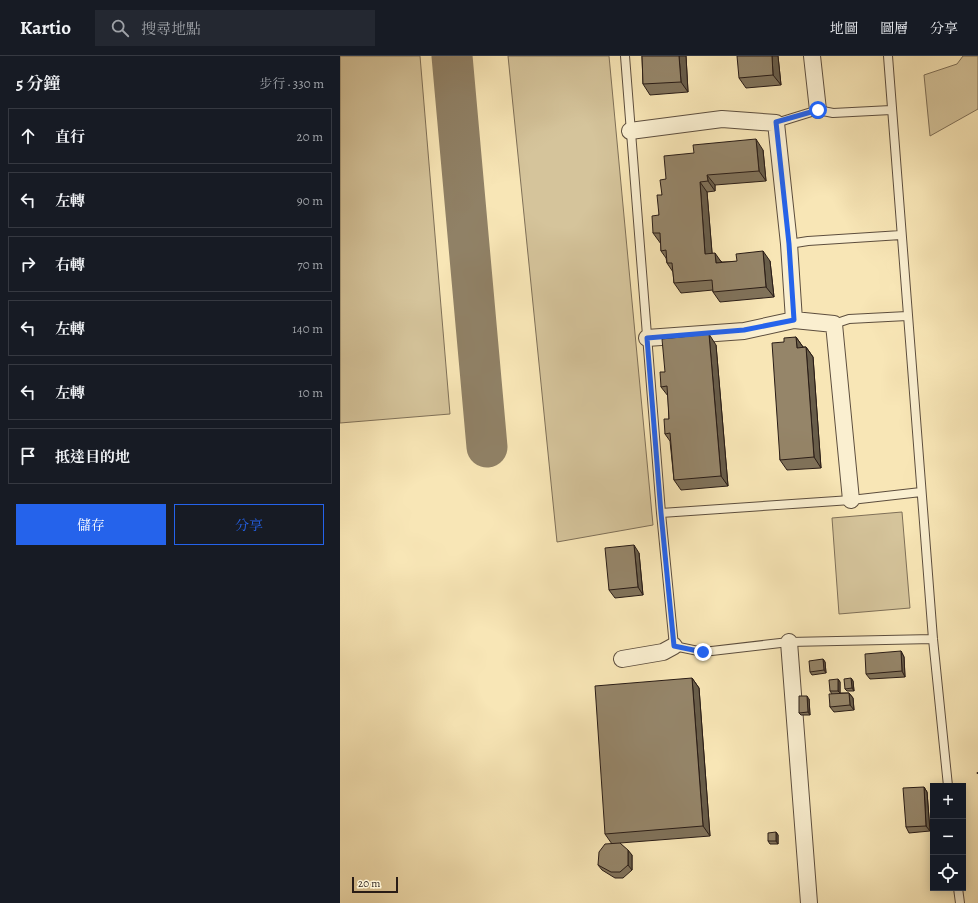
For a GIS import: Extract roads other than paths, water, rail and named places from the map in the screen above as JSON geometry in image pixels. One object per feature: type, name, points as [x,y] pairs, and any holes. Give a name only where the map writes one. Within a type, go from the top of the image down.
[{"type":"street","points":[[812,56],[818,110]]},
{"type":"street","points":[[630,131],[722,119],[776,122],[789,244],[794,320]]},
{"type":"street","points":[[647,338],[744,330],[794,320],[834,324],[851,500]]},
{"type":"street","points":[[789,642],[809,903]]},
{"type":"street","points":[[622,659],[663,652],[674,646]]},
{"type":"lane","points":[[625,56],[661,513],[674,646],[703,652],[789,642],[933,639]]},
{"type":"lane","points":[[888,56],[933,639],[948,783]]},
{"type":"lane","points":[[776,122],[818,110],[833,113],[891,110]]},
{"type":"lane","points":[[789,244],[808,241],[901,235]]},
{"type":"lane","points":[[834,324],[849,319],[907,316]]},
{"type":"lane","points":[[661,513],[851,500],[921,492]]},
{"type":"lane","points":[[958,891],[960,903]]}]
